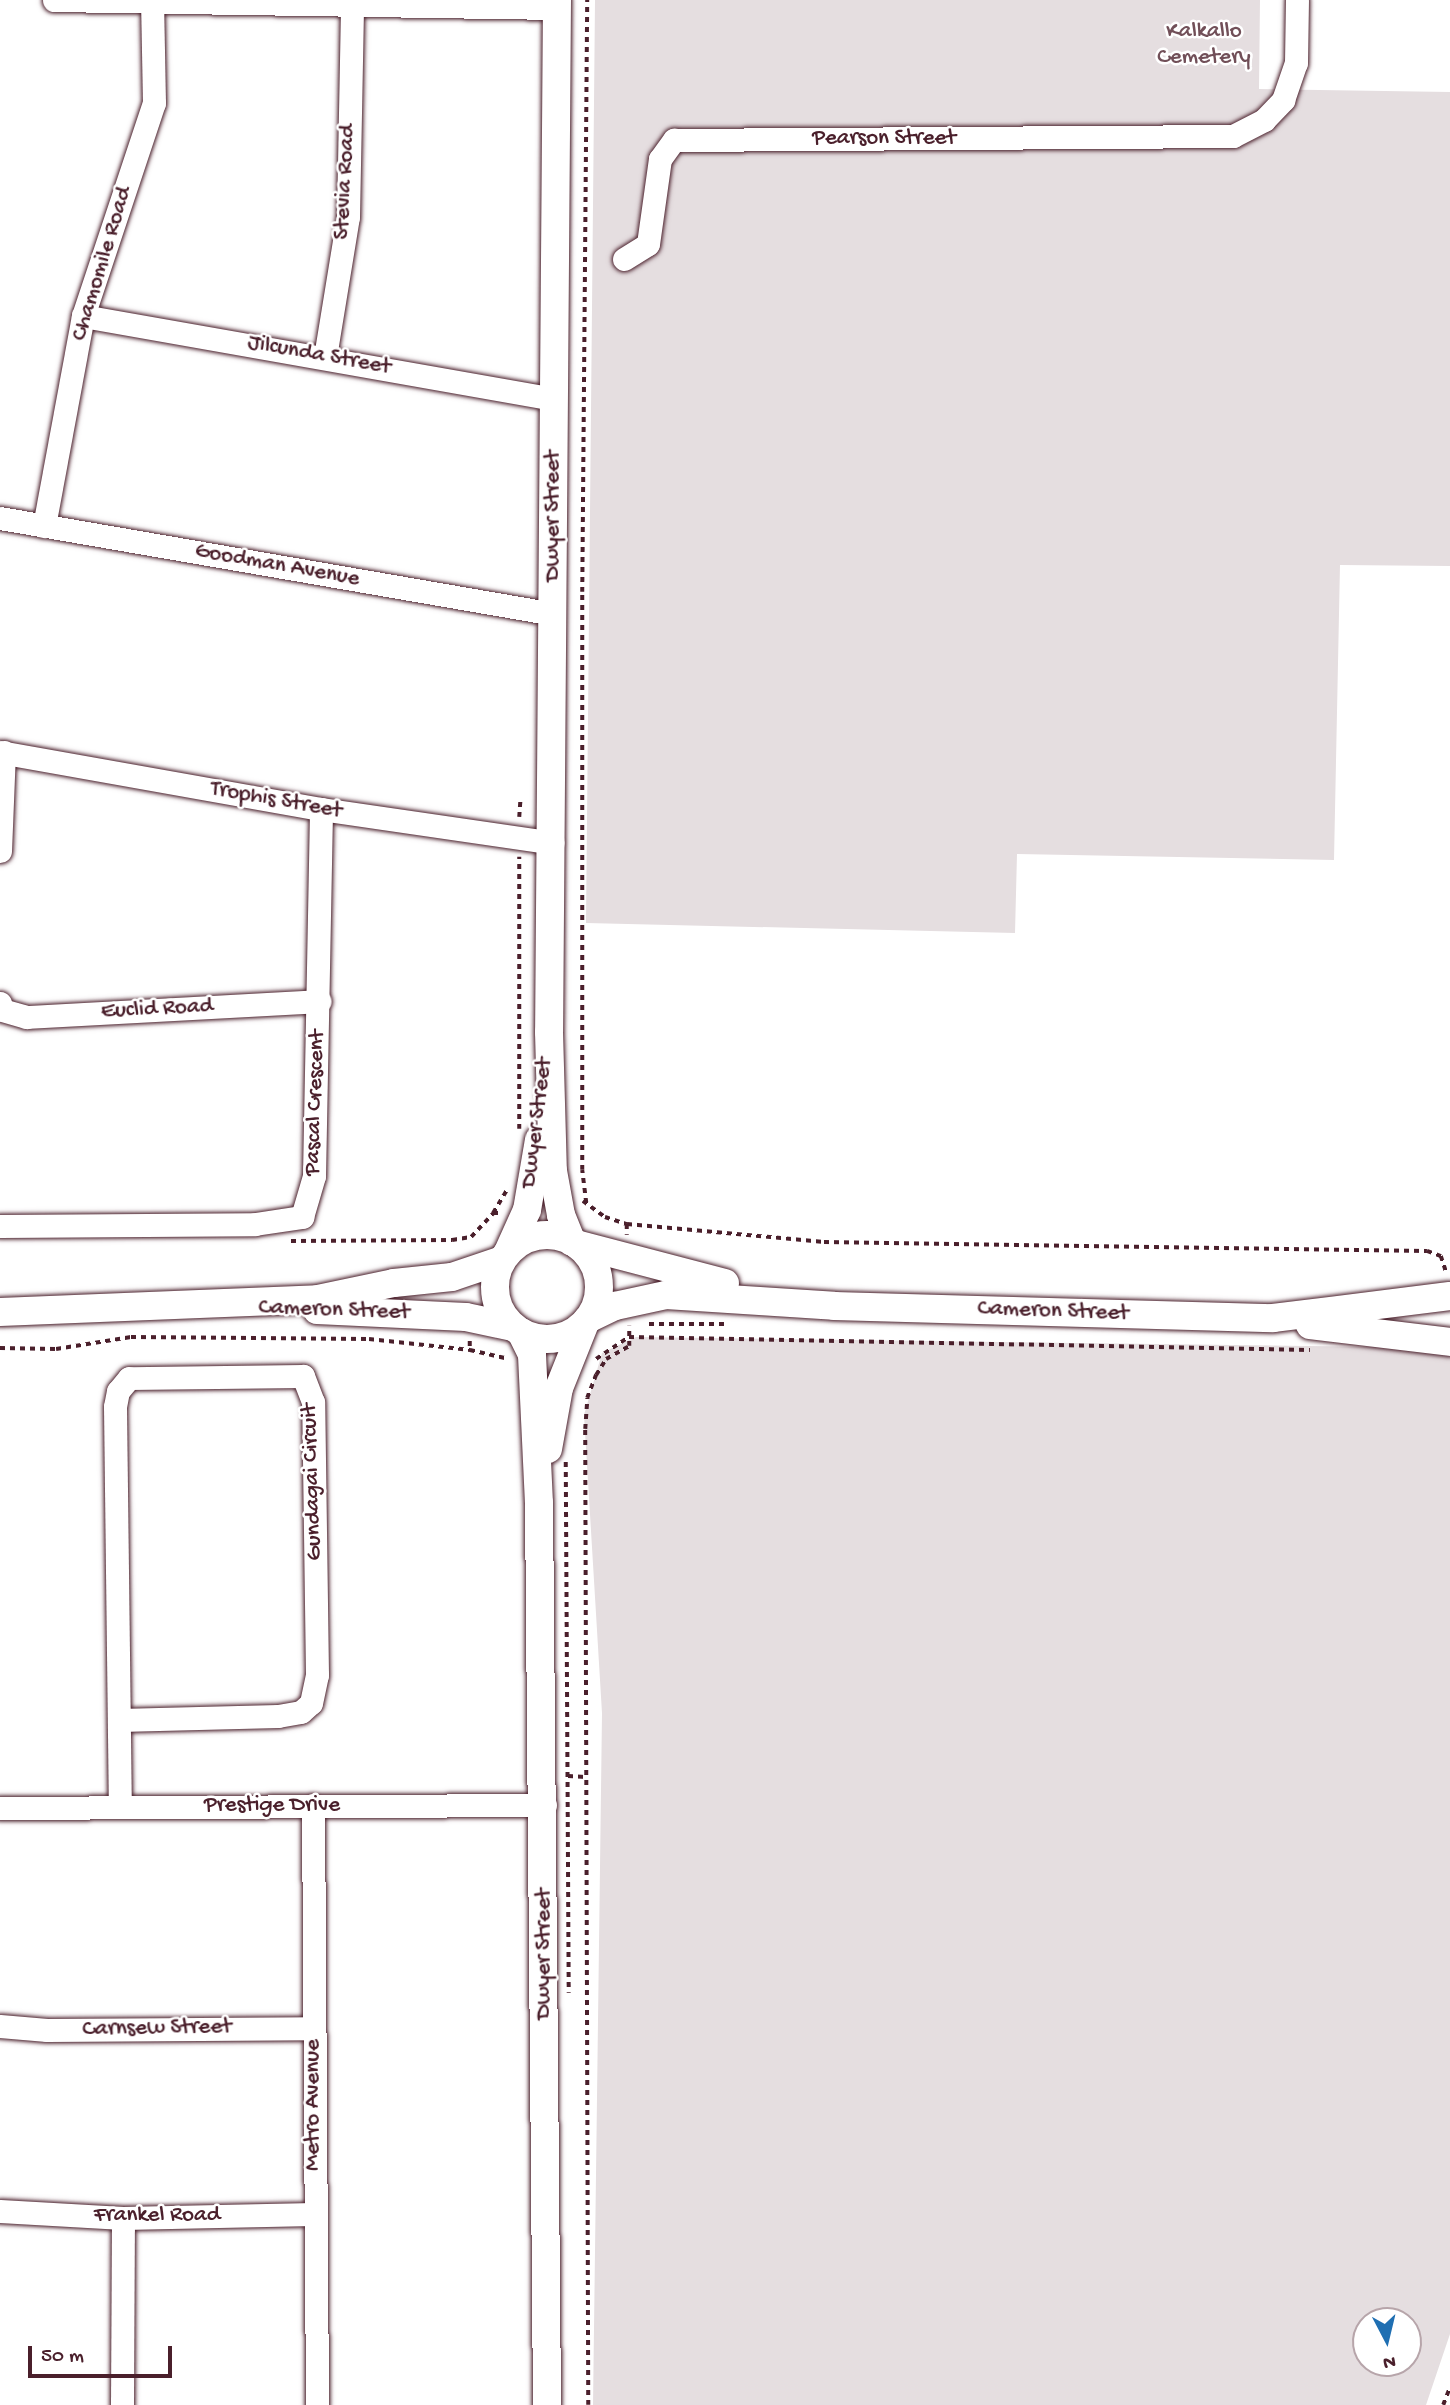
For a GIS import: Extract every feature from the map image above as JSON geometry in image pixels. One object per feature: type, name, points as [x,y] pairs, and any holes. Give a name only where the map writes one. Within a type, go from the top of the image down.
[{"type":"street","points":[[54,0],[352,5],[557,4]]},
{"type":"street","name":"Pearson Street","points":[[624,259],[648,244],[660,159],[674,140],[1233,136],[1264,120],[1283,100],[1296,63],[1297,0]]},
{"type":"street","name":"Chamomile Road","points":[[44,526],[83,316],[154,103],[152,3]]},
{"type":"street","name":"Dwyer Street","points":[[557,4],[553,843],[549,1032],[553,1171],[561,1215],[574,1243]]},
{"type":"street","name":"Stevia Road","points":[[325,357],[348,217],[352,5]]},
{"type":"street","name":"Jilcunda Street","points":[[83,316],[555,399]]},
{"type":"street","name":"Goodman Avenue","points":[[0,518],[554,614]]},
{"type":"street","points":[[0,851],[2,752]]},
{"type":"street","name":"Trophis Street","points":[[2,752],[321,809],[553,843]]},
{"type":"street","name":"Pascal Crescent","points":[[0,1226],[255,1224],[302,1217],[314,1177],[320,1001],[321,809]]},
{"type":"street","name":"Euclid Road","points":[[0,1003],[2,1010],[27,1017],[320,1001]]},
{"type":"street","name":"Dwyer Street","points":[[505,1256],[527,1210],[538,1156],[549,1032]]},
{"type":"street","points":[[538,1236],[574,1243],[594,1265],[598,1279],[595,1307],[586,1321],[561,1337],[548,1339],[517,1330],[496,1296],[505,1256],[538,1236]]},
{"type":"street","name":"Cameron Street","points":[[574,1243],[652,1266],[834,1306]]},
{"type":"street","name":"Cameron Street","points":[[0,1312],[318,1299],[394,1283],[452,1277],[505,1256]]},
{"type":"street","name":"Cameron Street","points":[[586,1321],[615,1306],[666,1295],[834,1306],[1273,1318],[1378,1336],[1450,1342]]},
{"type":"street","name":"Cameron Street","points":[[1273,1318],[1449,1296]]},
{"type":"street","name":"Cameron Street","points":[[154,1304],[466,1317],[517,1330]]},
{"type":"street","name":"Dwyer Street","points":[[539,1503],[559,1388],[586,1321]]},
{"type":"street","name":"Dwyer Street","points":[[517,1330],[531,1355],[539,1503],[545,1805],[547,2405]]},
{"type":"street","name":"Gundagai Circuit","points":[[119,1720],[278,1716],[301,1712],[311,1703],[317,1675],[313,1402],[303,1376],[129,1378],[118,1391],[119,1720],[120,1807]]},
{"type":"street","name":"Metro Avenue","points":[[313,1805],[317,2405]]},
{"type":"street","name":"Prestige Drive","points":[[0,1808],[545,1805]]},
{"type":"street","name":"Carnsew Street","points":[[0,2026],[47,2031],[314,2028]]},
{"type":"street","name":"Frankel Road","points":[[0,2211],[123,2218],[314,2214]]},
{"type":"street","points":[[122,2405],[123,2218]]},
{"type":"path","points":[[586,1205],[582,1170],[582,593],[587,0]]},
{"type":"path","points":[[519,1134],[520,802]]},
{"type":"path","points":[[493,1213],[507,1188]]},
{"type":"path","points":[[627,1224],[824,1242],[1427,1251],[1441,1256],[1447,1268],[1449,1296]]},
{"type":"path","points":[[0,1348],[56,1349],[131,1337],[369,1339],[470,1350]]},
{"type":"path","points":[[588,2405],[587,1398],[606,1359],[629,1346],[629,1338]]},
{"type":"path","points":[[592,1366],[629,1338],[1322,1351]]},
{"type":"path","points":[[579,1398],[583,1386]]},
{"type":"path","points":[[566,1450],[569,2000]]},
{"type":"path","points":[[568,1776],[586,1777]]},
{"type":"path","points":[[1443,2405],[1450,2386]]},
{"type":"green space","name":"Kalkallo Cemetery","points":[[595,0],[1260,0],[1259,89],[1450,92],[1450,566],[1340,565],[1334,860],[1017,854],[1015,933],[586,923]]},
{"type":"green space","points":[[636,1337],[1450,1348],[1450,2334],[1426,2405],[593,2405],[602,1713],[584,1415],[602,1353]]}]
